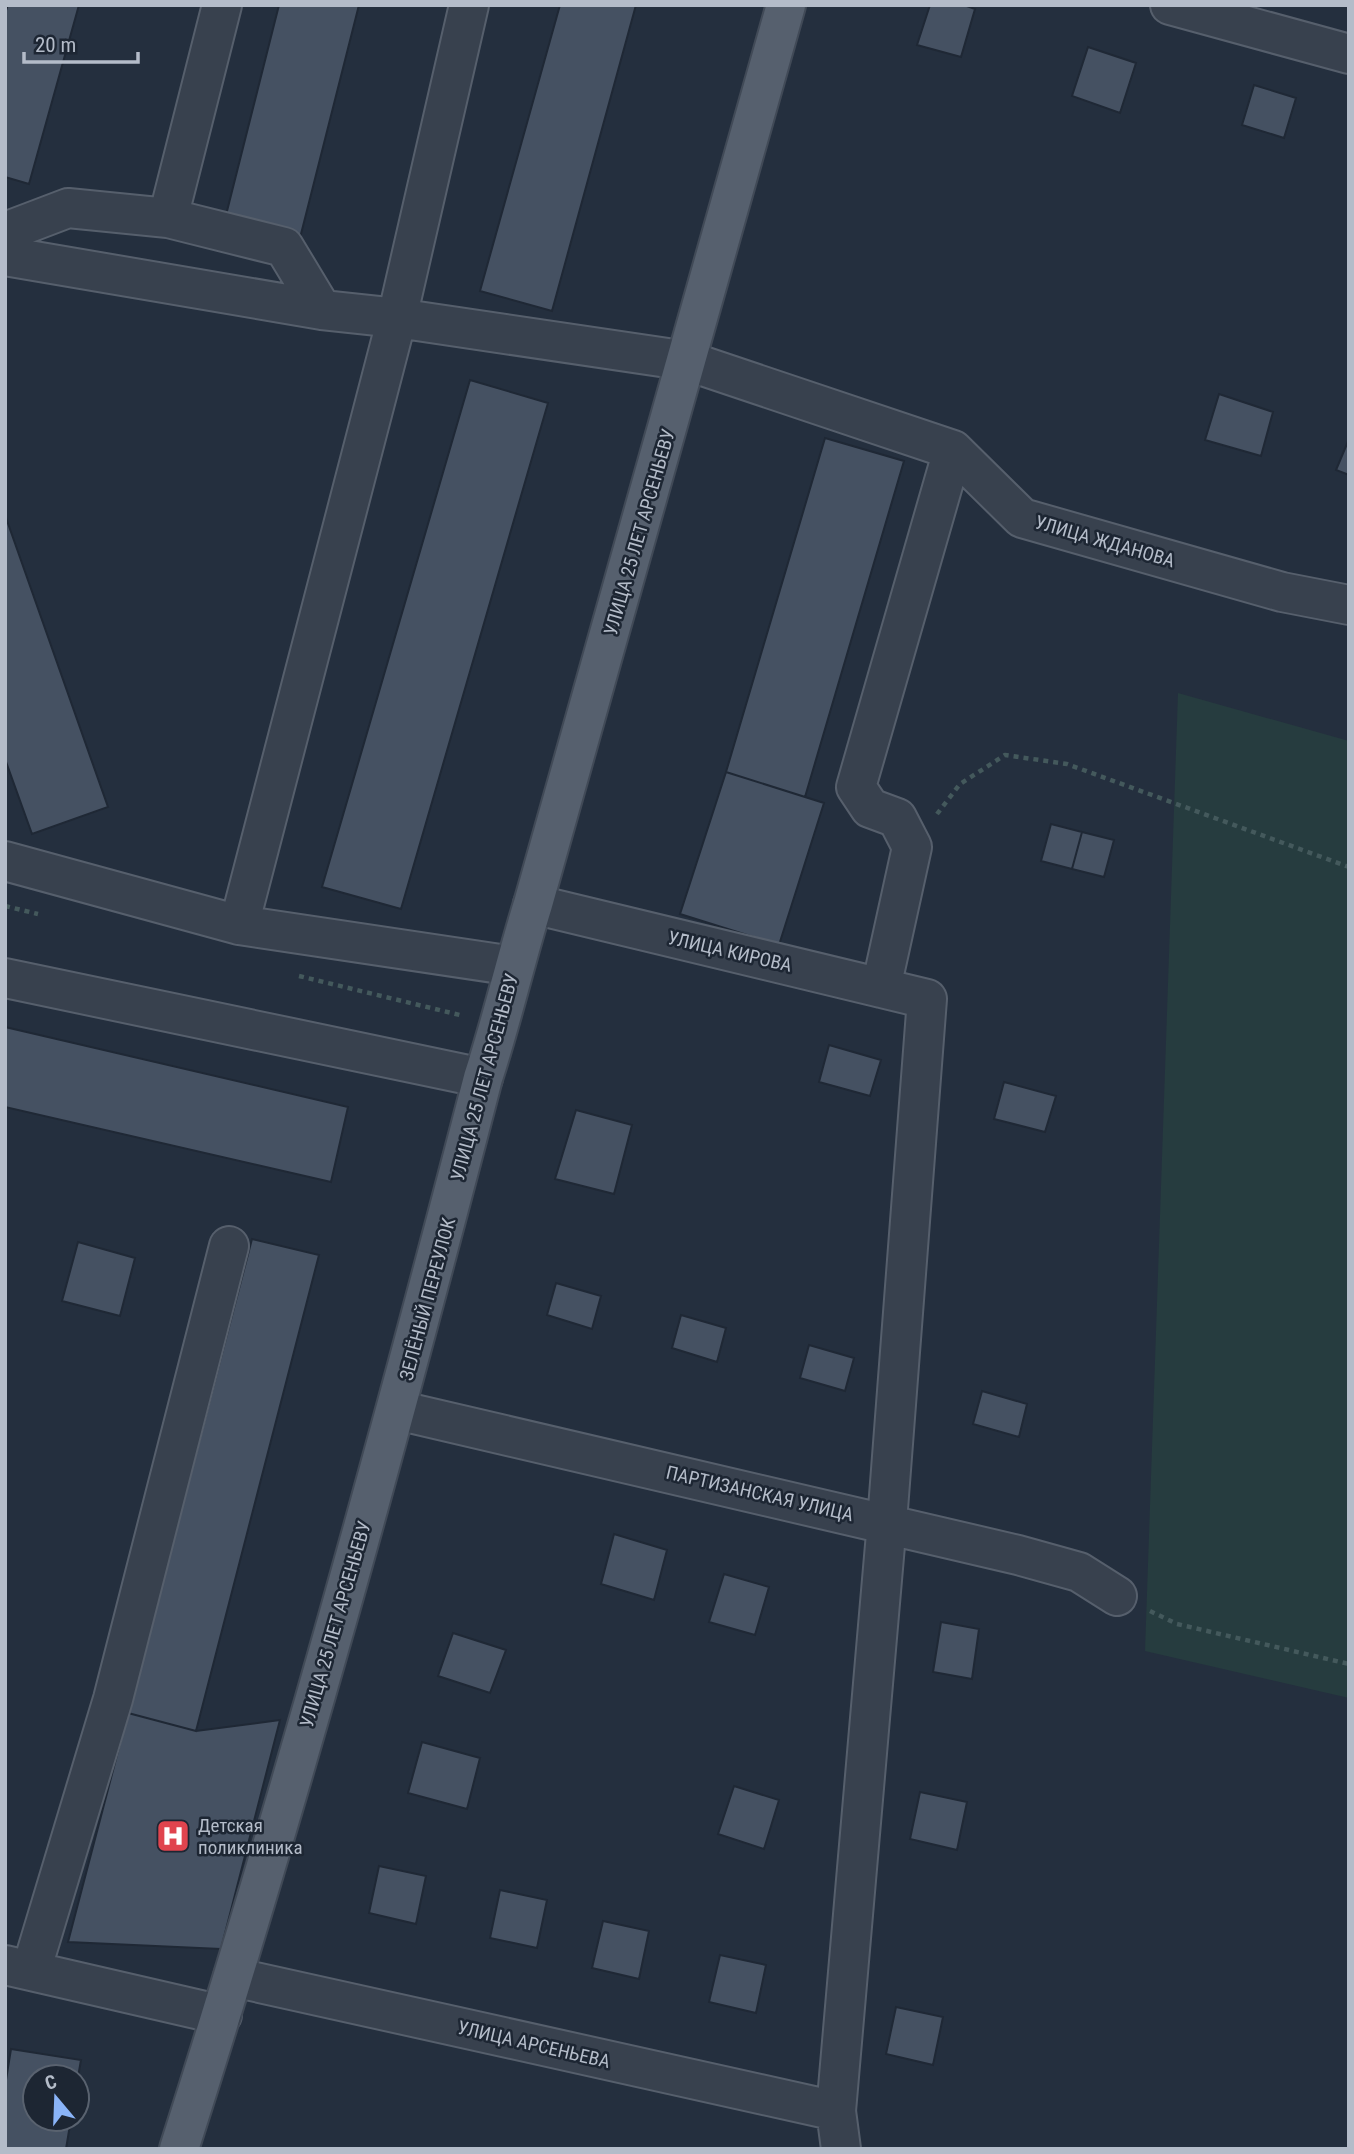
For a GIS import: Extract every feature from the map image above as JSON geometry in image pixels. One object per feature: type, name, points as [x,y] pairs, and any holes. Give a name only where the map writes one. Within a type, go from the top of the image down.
[{"type":"main road","name":"УЛИЦА 25 ЛЕТ АРСЕНЬЕВУ","points":[[178,2149],[222,2015],[397,1410],[514,965],[688,361],[786,5]]},
{"type":"main road","name":"ЗЕЛЁНЫЙ ПЕРЕУЛОК","points":[[397,1410],[533,904]]},
{"type":"street","points":[[168,218],[222,5]]},
{"type":"street","points":[[239,925],[397,318],[469,5]]},
{"type":"street","points":[[1170,5],[1349,54]]},
{"type":"street","points":[[5,232],[68,208],[168,218],[284,247],[322,310]]},
{"type":"street","name":"УЛИЦА ЖДАНОВА","points":[[5,256],[322,310],[397,318],[688,361],[953,450],[1021,518],[1282,592],[1349,605]]},
{"type":"street","points":[[881,988],[912,847],[897,818],[870,808],[856,787],[953,450]]},
{"type":"street","points":[[5,860],[239,925],[514,965]]},
{"type":"street","name":"УЛИЦА КИРОВА","points":[[533,904],[927,999],[887,1522]]},
{"type":"street","points":[[5,978],[483,1078]]},
{"type":"street","points":[[222,2015],[18,1968],[113,1699],[229,1246]]},
{"type":"street","name":"ПАРТИЗАНСКАЯ УЛИЦА","points":[[397,1410],[887,1522],[1018,1555],[1079,1572],[1117,1596]]},
{"type":"street","points":[[841,2149],[836,2111],[887,1522]]},
{"type":"street","name":"УЛИЦА АРСЕНЬЕВА","points":[[233,1977],[836,2111]]},
{"type":"path","points":[[912,847],[960,784],[1005,755],[1067,764],[1349,867]]},
{"type":"path","points":[[1117,1596],[1177,1624],[1349,1664]]},
{"type":"green space","points":[[1178,693],[1349,741],[1349,1698],[1145,1651]]},
{"type":"building","points":[[8,5],[79,5],[29,184],[5,177],[5,13]]},
{"type":"building","points":[[279,5],[359,5],[300,238],[225,219]]},
{"type":"building","points":[[560,5],[636,5],[552,311],[480,291]]},
{"type":"building","points":[[930,5],[964,5],[975,9],[961,57],[917,45]]},
{"type":"building","points":[[1088,47],[1136,63],[1120,113],[1072,96]]},
{"type":"building","points":[[1254,85],[1296,98],[1284,138],[1242,125]]},
{"type":"building","points":[[470,380],[548,403],[401,909],[322,887]]},
{"type":"building","points":[[1219,394],[1273,412],[1261,456],[1205,440]]},
{"type":"building","points":[[825,438],[904,461],[805,797],[726,772]]},
{"type":"building","points":[[1349,439],[1349,475],[1336,470]]},
{"type":"building","points":[[5,515],[108,807],[32,834],[5,759]]},
{"type":"building","points":[[726,772],[824,803],[779,945],[680,914]]},
{"type":"building","points":[[1051,824],[1082,832],[1072,869],[1041,861]]},
{"type":"building","points":[[1082,832],[1114,840],[1104,877],[1072,869]]},
{"type":"building","points":[[5,1027],[348,1107],[331,1182],[5,1107]]},
{"type":"building","points":[[829,1045],[881,1060],[870,1096],[819,1082]]},
{"type":"building","points":[[1004,1082],[1056,1096],[1045,1132],[994,1119]]},
{"type":"building","points":[[576,1110],[632,1125],[614,1194],[555,1179]]},
{"type":"building","points":[[252,1239],[319,1255],[196,1731],[128,1713]]},
{"type":"building","points":[[78,1242],[135,1258],[120,1316],[62,1301]]},
{"type":"building","points":[[556,1283],[601,1296],[592,1329],[547,1315]]},
{"type":"building","points":[[556,1283],[601,1296],[592,1329],[547,1315]]},
{"type":"building","points":[[681,1315],[726,1328],[717,1362],[672,1348]]},
{"type":"building","points":[[809,1345],[854,1358],[845,1391],[800,1378]]},
{"type":"building","points":[[982,1391],[1027,1404],[1019,1437],[973,1424]]},
{"type":"building","points":[[614,1534],[667,1550],[654,1600],[601,1584]]},
{"type":"building","points":[[724,1574],[769,1587],[755,1635],[709,1622]]},
{"type":"building","points":[[941,1622],[979,1629],[972,1679],[933,1672]]},
{"type":"building","points":[[453,1633],[506,1650],[490,1693],[438,1676]]},
{"type":"building","name":"Детская поликлиника","points":[[128,1713],[196,1731],[280,1720],[221,1949],[68,1942]]},
{"type":"building","points":[[422,1742],[480,1758],[467,1809],[408,1793]]},
{"type":"building","points":[[734,1786],[779,1800],[764,1849],[718,1834]]},
{"type":"building","points":[[920,1792],[967,1802],[957,1850],[910,1839]]},
{"type":"building","points":[[379,1866],[426,1876],[416,1924],[369,1913]]},
{"type":"building","points":[[500,1890],[547,1900],[537,1948],[490,1938]]},
{"type":"building","points":[[603,1921],[649,1931],[639,1979],[592,1968]]},
{"type":"building","points":[[720,1955],[766,1965],[756,2013],[709,2002]]},
{"type":"building","points":[[896,2007],[943,2017],[933,2065],[886,2054]]},
{"type":"building","points":[[11,2049],[81,2060],[80,2063],[21,2063],[21,2133],[69,2133],[66,2149],[5,2149],[5,2086]]},
{"type":"place","name":"Детская поликлиника","points":[[173,1836]]}]
